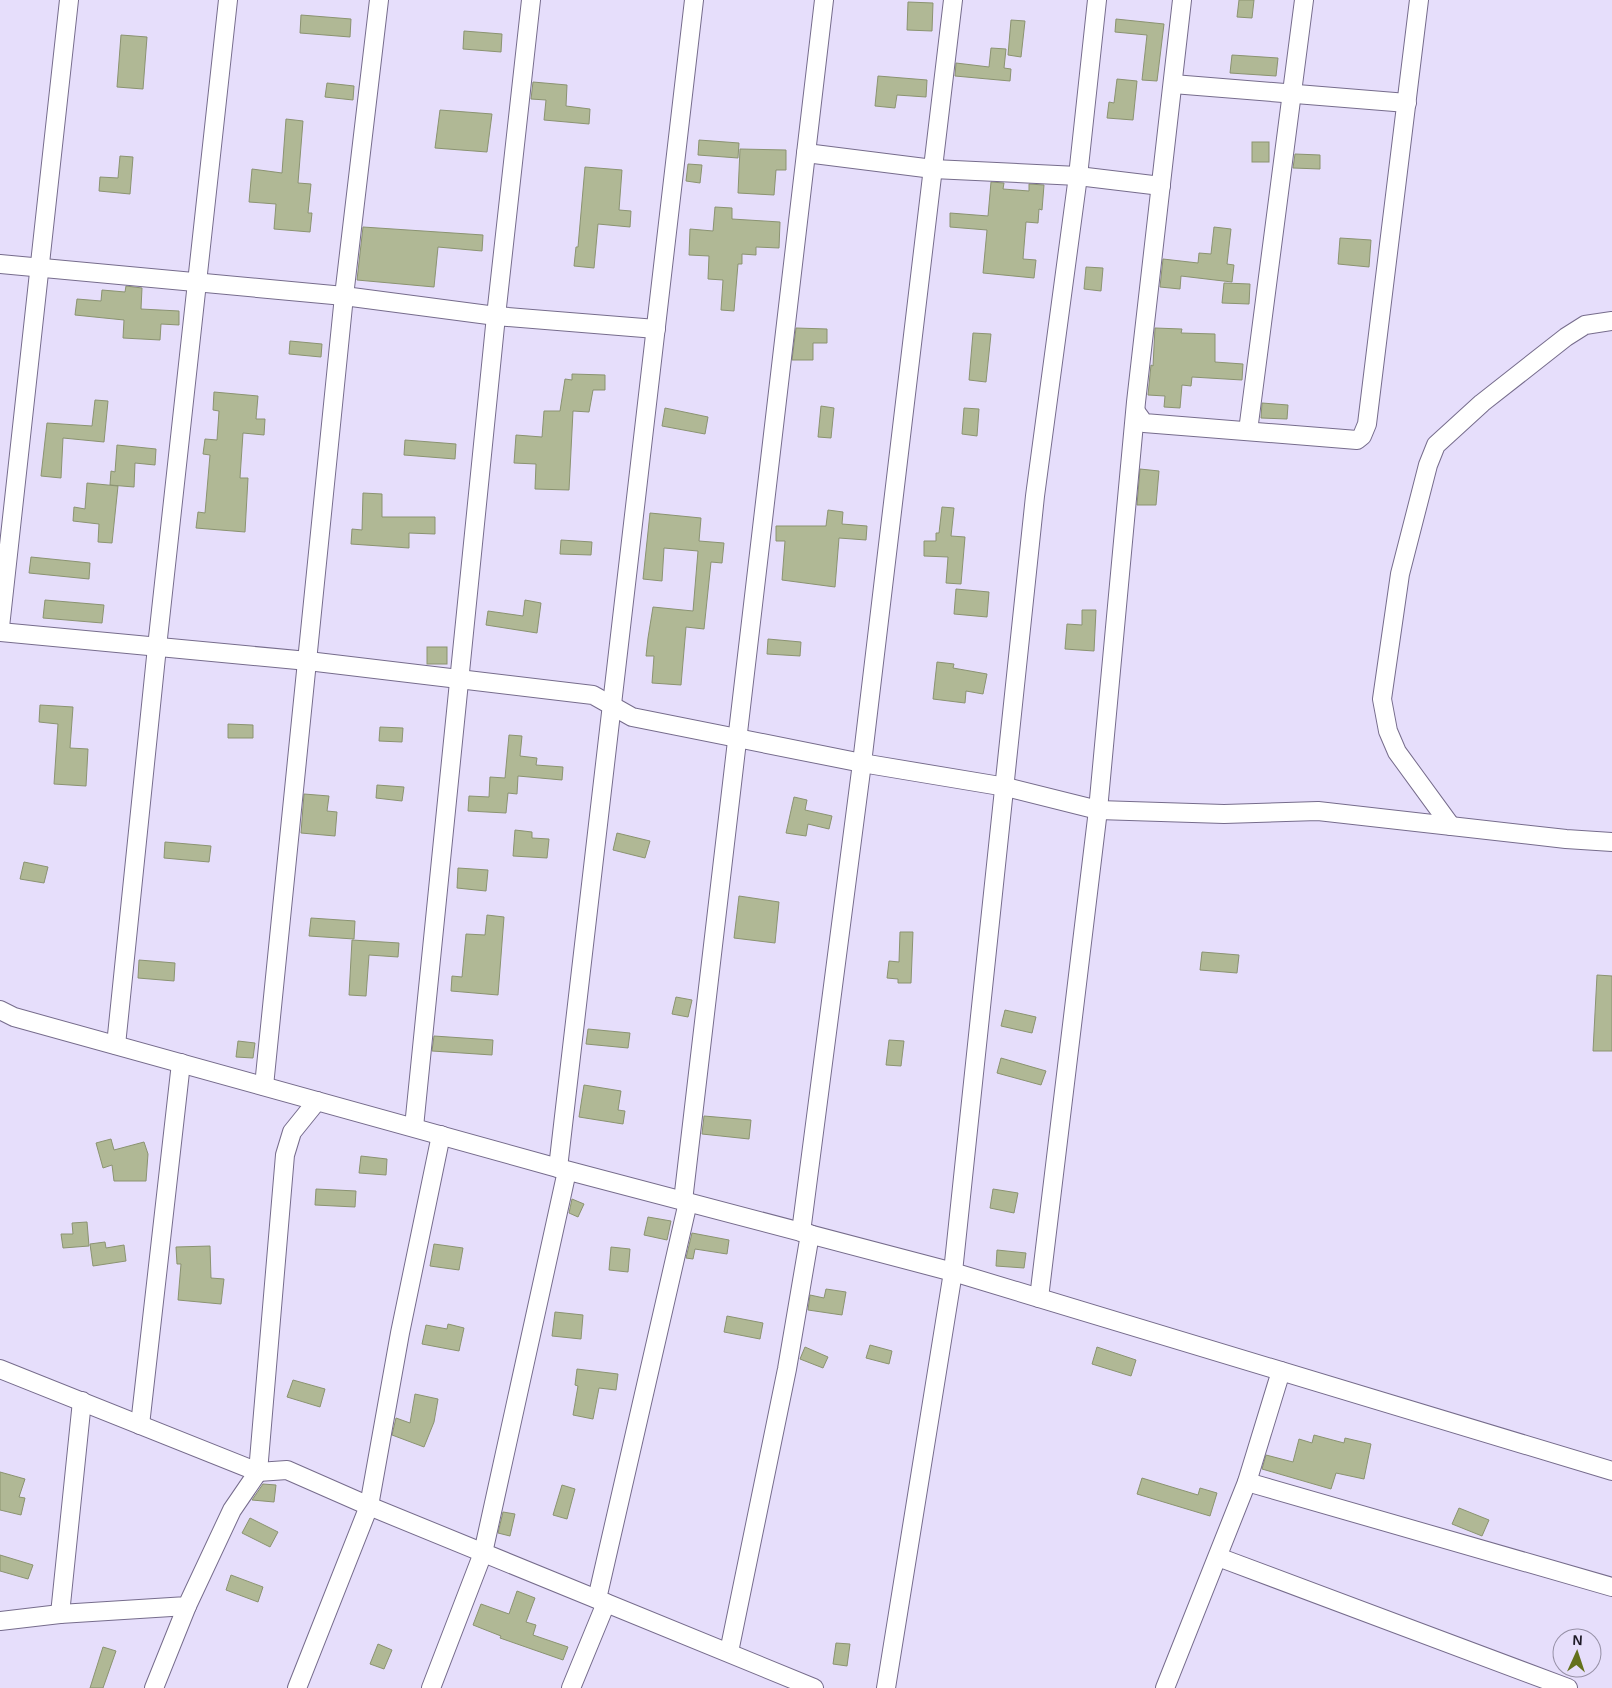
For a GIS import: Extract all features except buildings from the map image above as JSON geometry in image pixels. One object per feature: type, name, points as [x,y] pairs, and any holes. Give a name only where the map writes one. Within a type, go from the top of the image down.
[{"type":"street","points":[[0,627],[70,0]]},
{"type":"street","points":[[116,1045],[157,647],[228,0]]},
{"type":"street","points":[[264,1086],[344,296],[379,0]]},
{"type":"street","points":[[414,1127],[496,316],[531,0]]},
{"type":"street","points":[[431,1688],[483,1553],[563,1170],[612,706],[694,0]]},
{"type":"street","points":[[571,1688],[601,1601],[685,1202],[736,738],[824,0]]},
{"type":"street","points":[[729,1652],[787,1369],[862,763],[953,0]]},
{"type":"street","points":[[886,1688],[953,1272],[1006,787],[1035,496],[1078,176],[1097,0]]},
{"type":"street","points":[[1039,1298],[1098,810],[1136,412],[1182,0]]},
{"type":"street","points":[[1248,431],[1304,0]]},
{"type":"street","points":[[1136,412],[1144,423],[1357,440],[1362,436],[1367,424],[1419,0]]},
{"type":"street","points":[[1173,84],[1293,92],[1407,104]]},
{"type":"street","points":[[806,153],[933,169],[1078,176],[1161,186]]},
{"type":"street","points":[[0,264],[344,296],[496,316],[656,329]]},
{"type":"street","points":[[1451,826],[1397,752],[1388,731],[1382,699],[1400,574],[1428,465],[1436,444],[1482,403],[1566,337],[1585,325],[1612,321]]},
{"type":"street","points":[[0,632],[308,661],[593,695],[632,717],[862,763],[1006,787],[1098,810],[1224,814],[1318,811],[1566,839],[1612,842]]},
{"type":"street","points":[[0,1010],[14,1017],[563,1170],[953,1272],[1612,1471]]},
{"type":"street","points":[[140,1425],[180,1063]]},
{"type":"street","points":[[154,1688],[187,1606],[232,1510],[258,1472],[285,1155],[292,1132],[317,1101]]},
{"type":"street","points":[[297,1688],[368,1506],[400,1334],[441,1135]]},
{"type":"street","points":[[0,1369],[258,1472],[287,1470],[368,1506],[814,1688]]},
{"type":"street","points":[[1165,1688],[1248,1482],[1280,1371]]},
{"type":"street","points":[[60,1614],[82,1402]]},
{"type":"street","points":[[1248,1482],[1612,1587]]},
{"type":"street","points":[[1218,1557],[1568,1688]]},
{"type":"street","points":[[0,1620],[60,1614],[187,1606]]}]
